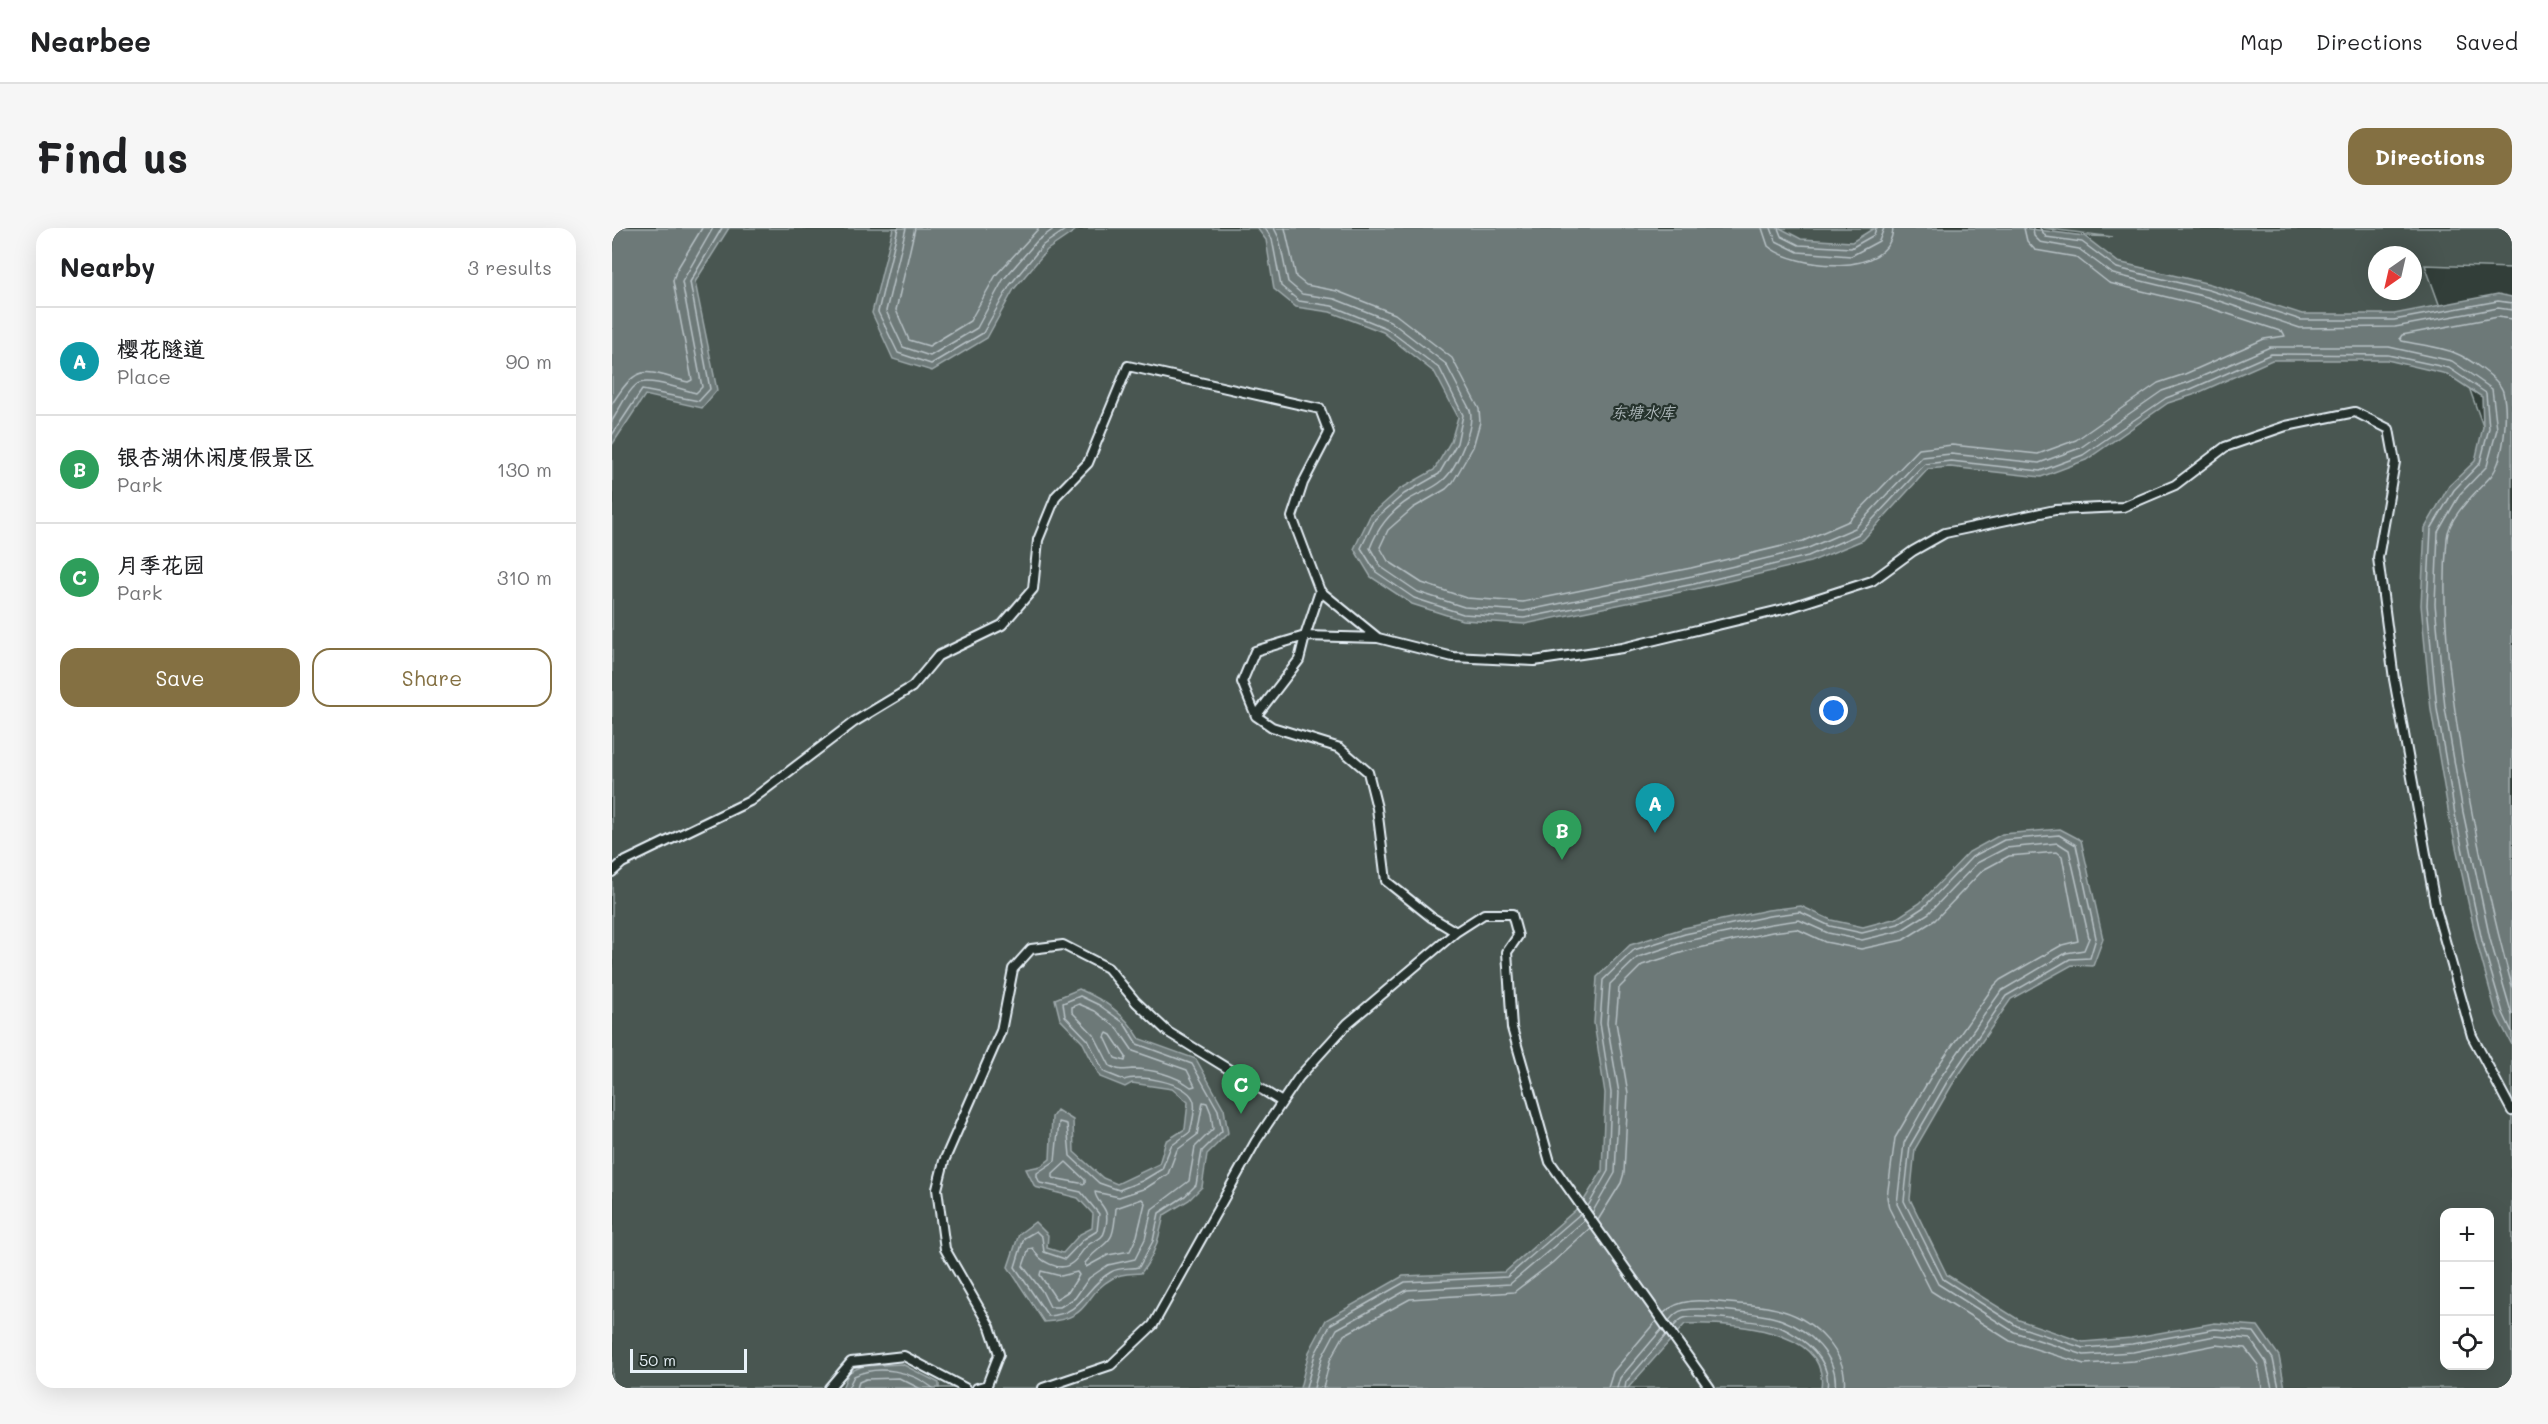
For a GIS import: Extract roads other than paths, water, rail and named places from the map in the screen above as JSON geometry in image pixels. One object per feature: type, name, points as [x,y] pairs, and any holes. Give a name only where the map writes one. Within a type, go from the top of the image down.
[{"type":"lane","points":[[612,872],[622,863],[750,801],[854,722],[912,687],[938,656],[1002,625],[1034,589],[1038,540],[1056,496],[1088,463],[1128,366],[1320,409],[1329,433],[1303,483],[1292,517],[1320,591],[1378,638]]},
{"type":"lane","points":[[1456,932],[1431,917],[1386,881],[1377,807],[1368,772],[1340,748],[1272,727],[1256,716],[1242,682],[1255,651],[1305,636],[1378,638],[1453,657],[1534,661],[1622,648],[1788,608],[1872,581],[1913,551],[1945,533],[2055,510],[2123,507],[2175,485],[2225,447],[2286,426],[2355,412],[2389,429],[2395,462],[2378,558],[2394,679],[2436,909],[2472,1036],[2512,1111]]},
{"type":"lane","points":[[1256,716],[1299,660],[1320,591]]},
{"type":"lane","points":[[1043,1388],[1111,1365],[1153,1325],[1256,1141],[1299,1077],[1348,1023],[1456,932],[1484,914],[1512,914],[1518,936],[1507,952],[1512,1028],[1550,1162],[1710,1388]]},
{"type":"lane","points":[[977,1388],[988,1386],[999,1354],[990,1327],[945,1249],[937,1189],[944,1161],[1001,1031],[1013,969],[1031,949],[1063,945],[1108,968],[1136,1002],[1168,1032],[1282,1102]]},
{"type":"lane","points":[[829,1388],[850,1362],[904,1356],[965,1388]]},
{"type":"water","points":[[612,228],[729,228],[695,282],[717,390],[702,408],[645,395],[612,445]]},
{"type":"water","points":[[893,228],[1079,228],[1047,250],[1014,289],[987,338],[932,371],[893,359],[872,313]]},
{"type":"water","name":"东塘水库","points":[[1257,228],[1780,228],[1801,239],[1852,242],[1874,228],[2024,228],[2084,236],[2118,262],[2210,284],[2302,314],[2394,314],[2498,294],[2512,297],[2512,1045],[2497,1016],[2477,943],[2449,815],[2431,710],[2421,605],[2425,528],[2449,486],[2475,461],[2483,427],[2482,397],[2447,374],[2387,360],[2272,360],[2193,395],[2168,403],[2086,460],[2041,477],[1950,467],[1928,469],[1863,540],[1810,562],[1695,589],[1525,624],[1462,620],[1412,604],[1371,577],[1354,549],[1370,516],[1400,489],[1434,470],[1451,441],[1458,417],[1435,373],[1383,332],[1330,312],[1296,307],[1274,289],[1266,240]]},
{"type":"water","points":[[2060,829],[2081,840],[2103,939],[2093,966],[2072,965],[2011,999],[1952,1085],[1915,1149],[1910,1199],[1947,1275],[2019,1320],[2083,1342],[2131,1338],[2215,1323],[2258,1326],[2279,1356],[2285,1388],[1821,1388],[1819,1368],[1809,1352],[1792,1341],[1748,1328],[1685,1324],[1628,1388],[1300,1388],[1309,1352],[1326,1320],[1403,1276],[1505,1272],[1581,1205],[1602,1171],[1605,1093],[1594,1023],[1597,977],[1630,945],[1684,928],[1768,910],[1801,906],[1831,920],[1863,927],[1897,918],[1920,903],[1969,852],[2002,834]]},
{"type":"water","points":[[1079,989],[1114,1009],[1128,1022],[1140,1039],[1196,1059],[1224,1109],[1228,1133],[1207,1154],[1202,1187],[1189,1200],[1164,1215],[1156,1246],[1141,1273],[1116,1276],[1095,1292],[1079,1312],[1060,1320],[1044,1322],[1008,1267],[1019,1234],[1035,1222],[1048,1235],[1047,1248],[1063,1253],[1080,1234],[1092,1228],[1093,1214],[1078,1198],[1035,1187],[1026,1169],[1041,1166],[1050,1159],[1052,1117],[1057,1110],[1073,1120],[1074,1152],[1103,1178],[1117,1184],[1159,1164],[1166,1141],[1185,1129],[1188,1102],[1172,1089],[1132,1083],[1125,1087],[1100,1077],[1083,1043],[1060,1019],[1055,999]]},
{"type":"water","points":[[902,1364],[939,1383],[939,1388],[842,1388],[849,1372],[863,1366]]},
{"type":"place","name":"樱花隧道","points":[[1655,833]]},
{"type":"place","name":"银杏湖休闲度假景区","points":[[1562,860]]},
{"type":"place","name":"月季花园","points":[[1241,1114]]}]
